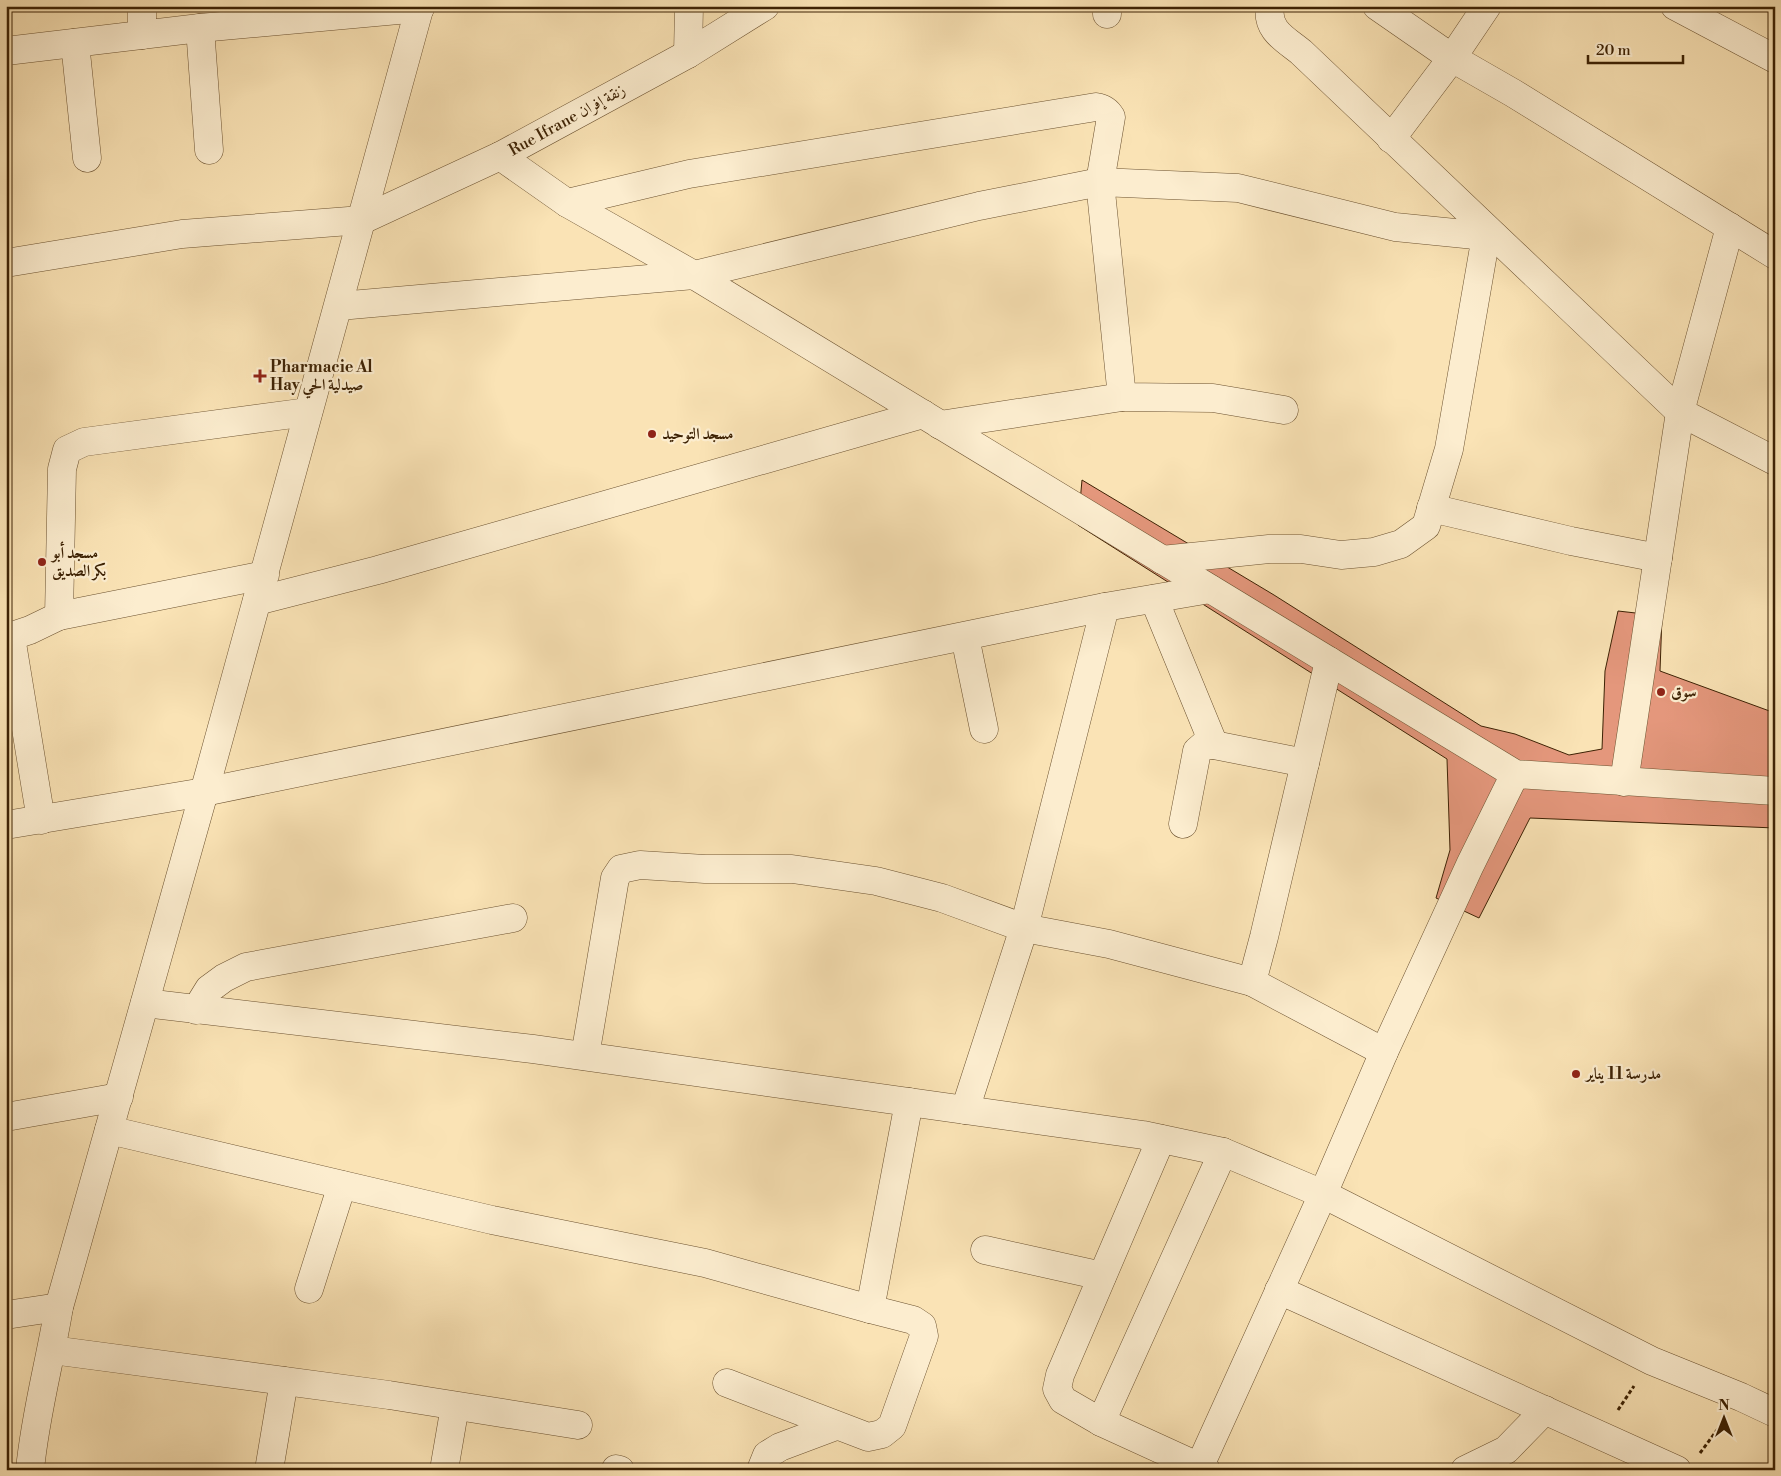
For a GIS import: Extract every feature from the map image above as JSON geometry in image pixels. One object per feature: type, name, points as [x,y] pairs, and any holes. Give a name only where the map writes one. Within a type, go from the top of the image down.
[{"type":"street","points":[[142,6],[142,35]]},
{"type":"street","points":[[688,54],[689,6]]},
{"type":"street","name":"Rue Ifrane زنقة إفران","points":[[362,220],[500,156],[688,54],[765,6]]},
{"type":"street","points":[[1270,6],[1268,14],[1271,25],[1392,139],[1490,237],[1680,412],[1774,455]]},
{"type":"street","points":[[1377,6],[1452,58],[1513,93],[1775,255]]},
{"type":"street","points":[[1392,139],[1452,58],[1487,6]]},
{"type":"street","points":[[1675,6],[1775,59]]},
{"type":"street","points":[[6,51],[200,28],[253,15],[420,7],[265,575],[59,1307],[52,1350],[33,1437],[30,1470]]},
{"type":"street","points":[[200,28],[209,150]]},
{"type":"street","points":[[75,43],[87,158]]},
{"type":"street","points":[[567,203],[690,174],[1096,107],[1102,108],[1108,111],[1111,117],[1100,182],[1122,397]]},
{"type":"street","points":[[500,156],[567,203],[694,275],[1515,774],[1775,791]]},
{"type":"street","points":[[339,306],[694,275],[979,206],[1100,182],[1238,188],[1394,227],[1490,237]]},
{"type":"street","points":[[6,263],[182,234],[362,220]]},
{"type":"street","points":[[1624,782],[1680,412],[1730,227]]},
{"type":"street","points":[[1162,560],[1269,549],[1301,549],[1341,555],[1374,552],[1401,544],[1426,526],[1449,449],[1490,237]]},
{"type":"street","points":[[257,601],[378,570],[932,419],[1122,397],[1213,398],[1284,410]]},
{"type":"street","points":[[59,616],[62,469],[67,450],[84,442],[308,412]]},
{"type":"street","points":[[1431,508],[1571,541],[1658,558]]},
{"type":"street","points":[[41,820],[9,637],[30,630],[59,616],[265,575]]},
{"type":"street","points":[[6,825],[204,792],[1105,607],[1210,589]]},
{"type":"street","points":[[1154,599],[1214,745]]},
{"type":"street","points":[[965,1110],[1024,928],[1105,607]]},
{"type":"street","points":[[965,637],[984,729]]},
{"type":"street","points":[[1252,982],[1329,661]]},
{"type":"street","points":[[1183,824],[1197,751],[1204,745],[1214,745],[1305,764]]},
{"type":"street","points":[[1161,1139],[1060,1375],[1057,1389],[1062,1400],[1101,1422],[1201,1469],[1384,1052],[1470,865],[1515,774]]},
{"type":"street","points":[[585,1056],[615,878],[621,870],[640,865],[705,870],[792,870],[876,881],[942,898],[1024,928],[1109,944],[1252,982],[1384,1052]]},
{"type":"street","points":[[196,1010],[209,989],[224,978],[246,967],[513,918]]},
{"type":"street","points":[[145,1003],[585,1056],[1144,1135],[1223,1152],[1323,1194],[1652,1360],[1775,1413]]},
{"type":"street","points":[[6,1118],[119,1097]]},
{"type":"street","points":[[870,1309],[909,1102]]},
{"type":"street","points":[[109,1130],[492,1220],[705,1263],[912,1320],[922,1326],[924,1336],[892,1426],[882,1434],[868,1437],[727,1383]]},
{"type":"street","points":[[1101,1422],[1223,1152]]},
{"type":"street","points":[[309,1289],[342,1185]]},
{"type":"street","points":[[985,1250],[1102,1276]]},
{"type":"street","points":[[1280,1290],[1600,1435],[1688,1462]]},
{"type":"street","points":[[6,1315],[59,1307]]},
{"type":"street","points":[[52,1350],[284,1381],[578,1425]]},
{"type":"street","points":[[269,1470],[284,1381]]},
{"type":"street","points":[[444,1470],[456,1406]]},
{"type":"street","points":[[1465,1470],[1506,1450],[1545,1410]]},
{"type":"street","points":[[761,1470],[767,1456],[780,1447],[836,1426]]},
{"type":"path","points":[[1600,1435],[1652,1360]]},
{"type":"path","points":[[1688,1462],[1741,1397]]},
{"type":"building","name":"سوق","points":[[1082,480],[1274,595],[1481,726],[1515,734],[1569,755],[1602,749],[1605,671],[1618,611],[1662,616],[1660,671],[1775,713],[1775,828],[1530,818],[1479,918],[1436,898],[1450,850],[1447,759],[1078,525]]},
{"type":"place","name":"Pharmacie Al Hay صيدلية الحي","points":[[260,376]]},
{"type":"place","name":"مسجد التوحيد","points":[[652,434]]},
{"type":"place","name":"مسجد أبو بكر الصديق","points":[[42,562]]},
{"type":"place","name":"سوق","points":[[1661,692]]},
{"type":"place","name":"مدرسة 11 يناير","points":[[1576,1074]]}]
